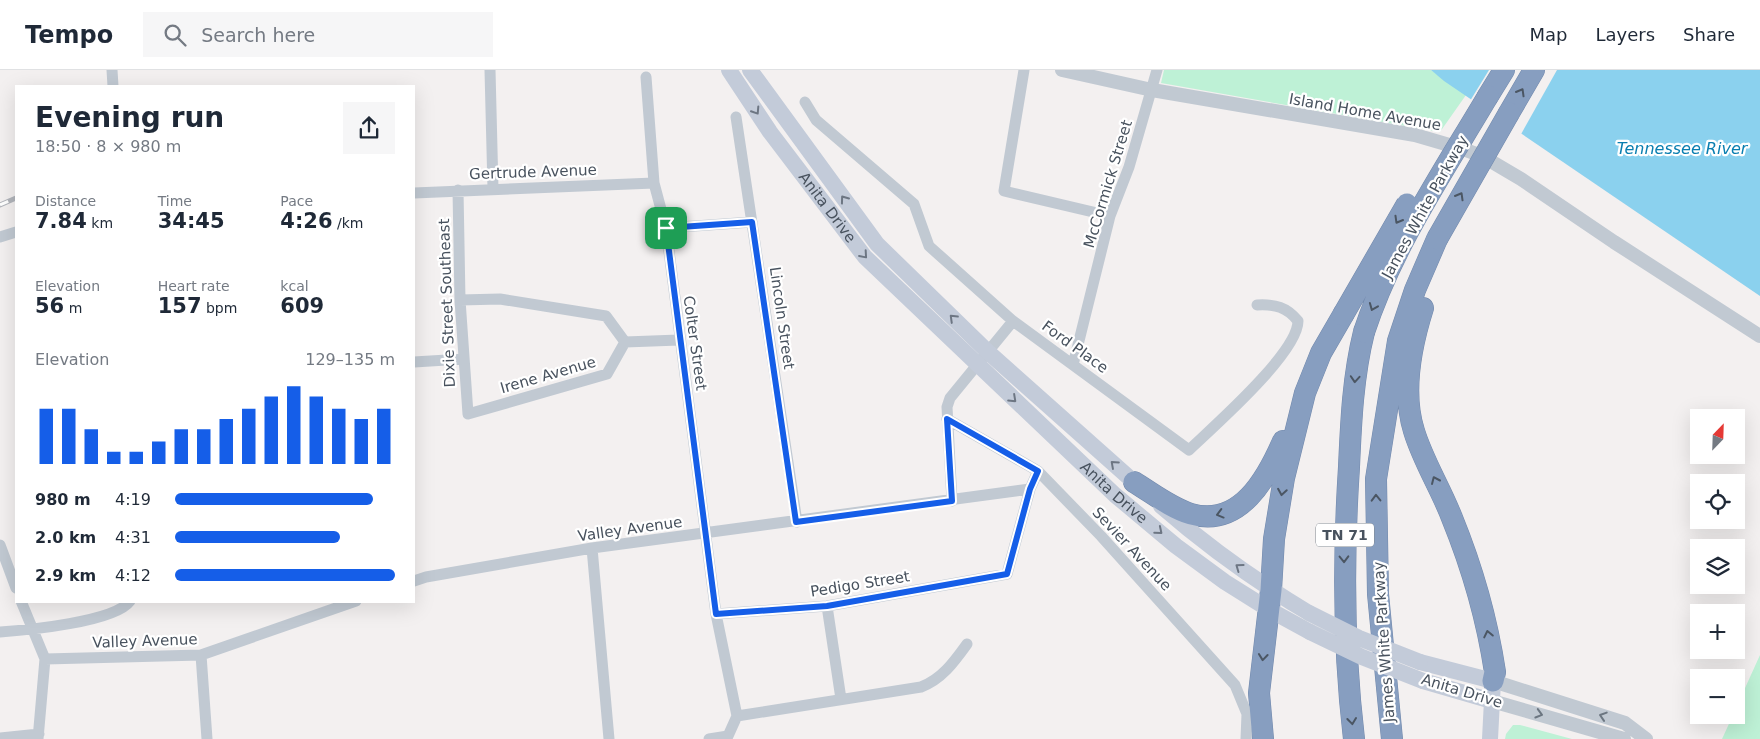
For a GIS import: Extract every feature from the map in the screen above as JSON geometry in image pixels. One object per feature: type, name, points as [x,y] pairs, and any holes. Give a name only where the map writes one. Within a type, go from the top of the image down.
[{"type":"highway","name":"James White Parkway","points":[[1354,739],[1346,673],[1344,547],[1356,365],[1364,332],[1380,291],[1408,232],[1504,70]]},
{"type":"highway","name":"James White Parkway","points":[[1392,739],[1378,594],[1376,479],[1406,344],[1435,272],[1437,239],[1534,70]]},
{"type":"highway","points":[[1134,482],[1191,514],[1216,517],[1238,508],[1260,487],[1273,464],[1321,353],[1406,206],[1453,139],[1488,96]]},
{"type":"highway","points":[[1406,344],[1414,431],[1452,519],[1482,608],[1495,672],[1492,691]]},
{"type":"highway","points":[[1263,739],[1259,693],[1270,600],[1274,539],[1283,487],[1305,393]]},
{"type":"main road","name":"Anita Drive","points":[[729,70],[770,132],[865,258],[1115,495],[1176,546],[1270,600],[1309,613],[1359,638],[1492,691]]},
{"type":"main road","name":"Anita Drive","points":[[750,70],[877,244],[988,352],[1189,531],[1270,600],[1310,632],[1362,657],[1423,681],[1492,691]]},
{"type":"main road","points":[[1490,739],[1492,691]]},
{"type":"street","points":[[112,70],[112,85]]},
{"type":"street","points":[[490,70],[493,189]]},
{"type":"street","points":[[1024,70],[1004,192],[1110,216]]},
{"type":"street","name":"Island Home Avenue","points":[[1062,70],[1152,90],[1415,135],[1482,156],[1521,179],[1614,242],[1760,336]]},
{"type":"street","name":"McCormick Street","points":[[1074,365],[1110,216],[1129,167],[1157,70]]},
{"type":"street","name":"Colter Street","points":[[646,77],[654,183],[666,228],[716,614],[737,716]]},
{"type":"street","name":"Ford Place","points":[[806,102],[816,120],[914,204],[929,246],[1013,321],[1189,450],[1237,406],[1294,339],[1298,321],[1292,314],[1273,304],[1257,305]]},
{"type":"street","name":"Lincoln Street","points":[[736,117],[796,522]]},
{"type":"street","name":"Gertrude Avenue","points":[[415,193],[654,183]]},
{"type":"street","name":"Dixie Street Southeast","points":[[458,190],[460,300],[468,414]]},
{"type":"street","points":[[666,228],[752,222]]},
{"type":"street","points":[[0,237],[15,232]]},
{"type":"street","points":[[460,300],[500,299],[606,316],[625,342],[679,340]]},
{"type":"street","points":[[952,501],[947,419],[947,407],[950,398],[1013,321]]},
{"type":"street","name":"Irene Avenue","points":[[468,414],[607,374],[625,342]]},
{"type":"street","points":[[415,362],[463,359]]},
{"type":"street","name":"Sevier Avenue","points":[[947,419],[1038,471],[1101,536],[1235,685],[1247,714],[1246,739]]},
{"type":"street","points":[[1030,489],[1038,471]]},
{"type":"street","name":"Valley Avenue","points":[[415,582],[426,577],[592,548],[1030,489]]},
{"type":"street","name":"Pedigo Street","points":[[716,614],[827,606],[1007,574],[1030,489]]},
{"type":"street","points":[[0,546],[15,585]]},
{"type":"street","points":[[592,548],[609,739]]},
{"type":"street","points":[[0,738],[39,736],[45,659],[23,603]]},
{"type":"street","points":[[0,632],[33,630],[103,617],[126,607],[129,603]]},
{"type":"street","name":"Valley Avenue","points":[[45,659],[200,655],[350,603]]},
{"type":"street","points":[[827,606],[841,699]]},
{"type":"street","points":[[709,739],[728,736],[737,716],[921,687],[934,682],[955,662],[967,644]]},
{"type":"street","points":[[200,655],[207,739]]},
{"type":"street","name":"Anita Drive","points":[[1492,691],[1624,739]]},
{"type":"street","name":"Anita Drive","points":[[1492,691],[1625,723],[1646,739]]},
{"type":"green space","points":[[1164,70],[1431,70],[1466,95],[1440,132],[1161,83]]},
{"type":"green space","points":[[1760,655],[1760,739],[1722,739],[1729,724],[1745,724],[1745,688]]},
{"type":"green space","points":[[1513,725],[1520,725],[1572,739],[1505,739],[1506,734]]},
{"type":"water","name":"Tennessee River","points":[[1431,70],[1760,70],[1760,296],[1444,81]]},
{"type":"pier","points":[[1489,70],[1557,70],[1520,136],[1470,101]]},
{"type":"railway","points":[[0,205],[15,198]]},
{"type":"route","points":[[752,222],[796,522],[952,501],[947,419],[1038,471],[1030,489],[1007,574],[827,606],[716,614],[666,228],[752,222]]}]
